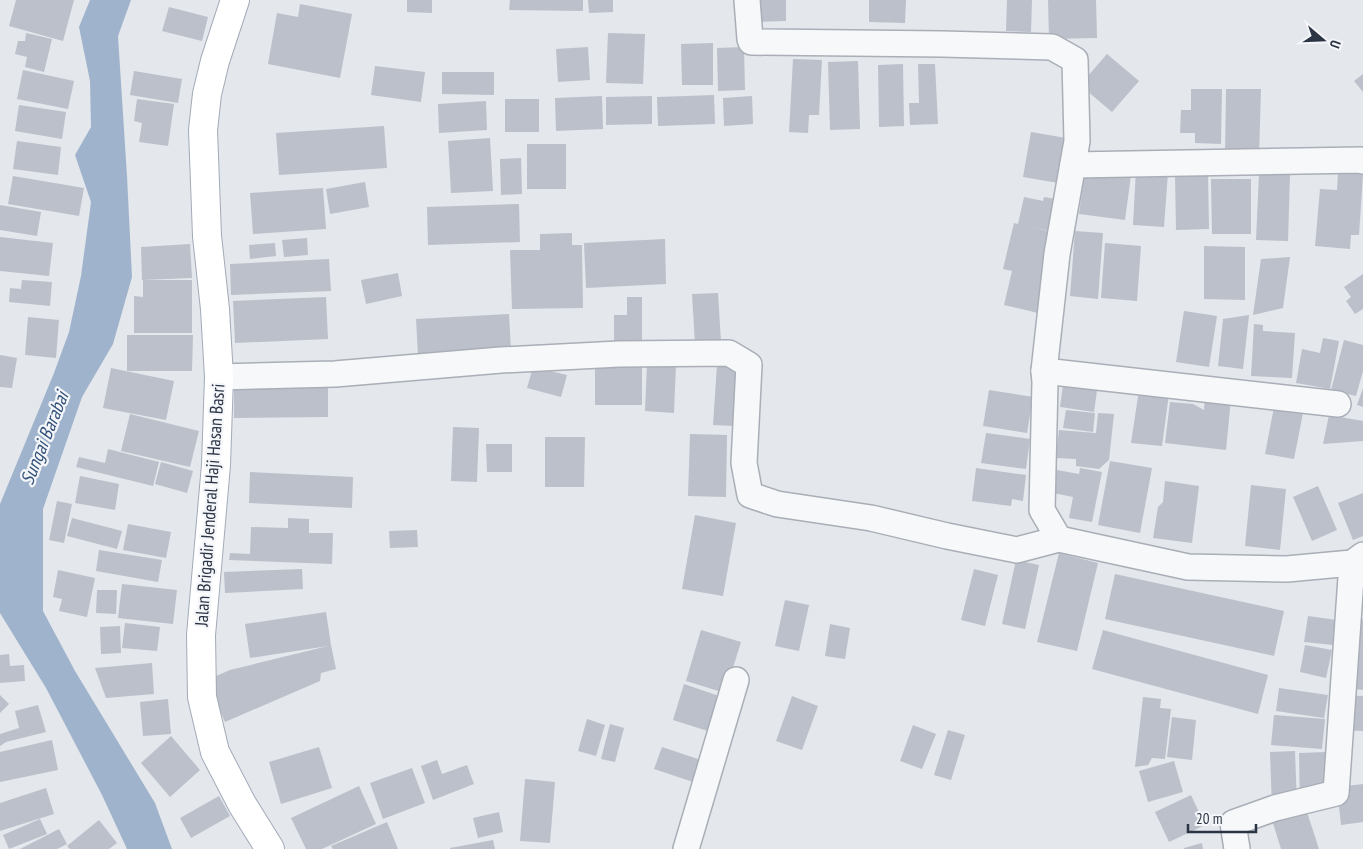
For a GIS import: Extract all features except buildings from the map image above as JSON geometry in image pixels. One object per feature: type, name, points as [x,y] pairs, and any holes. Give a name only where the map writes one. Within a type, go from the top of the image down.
[{"type":"main road","name":"Jalan Brigadir Jenderal Haji Hasan Basri","points":[[235,0],[215,61],[207,94],[203,130],[207,236],[215,309],[219,377],[216,465],[201,635],[202,697],[215,752],[242,804],[270,849]]},
{"type":"street","points":[[747,0],[751,42],[1052,47],[1075,60],[1077,141],[1058,254],[1044,371],[1042,510],[1059,539]]},
{"type":"street","points":[[1073,165],[1361,160],[1363,162]]},
{"type":"street","points":[[219,377],[335,374],[510,359],[619,354],[729,352],[749,365],[744,463],[750,495],[777,504],[871,518],[1017,550],[1059,539],[1188,567],[1287,569],[1357,559],[1336,792],[1275,808],[1233,822],[1237,849]]},
{"type":"street","points":[[1044,371],[1338,404]]},
{"type":"street","points":[[686,849],[736,680]]},
{"type":"water","name":"Sungai Barabai","points":[[90,0],[131,0],[118,36],[132,277],[113,344],[82,397],[43,509],[43,611],[75,671],[155,803],[172,849],[127,849],[102,795],[46,688],[0,613],[0,504],[69,332],[81,276],[91,202],[75,155],[91,127],[90,81],[79,27]]}]
